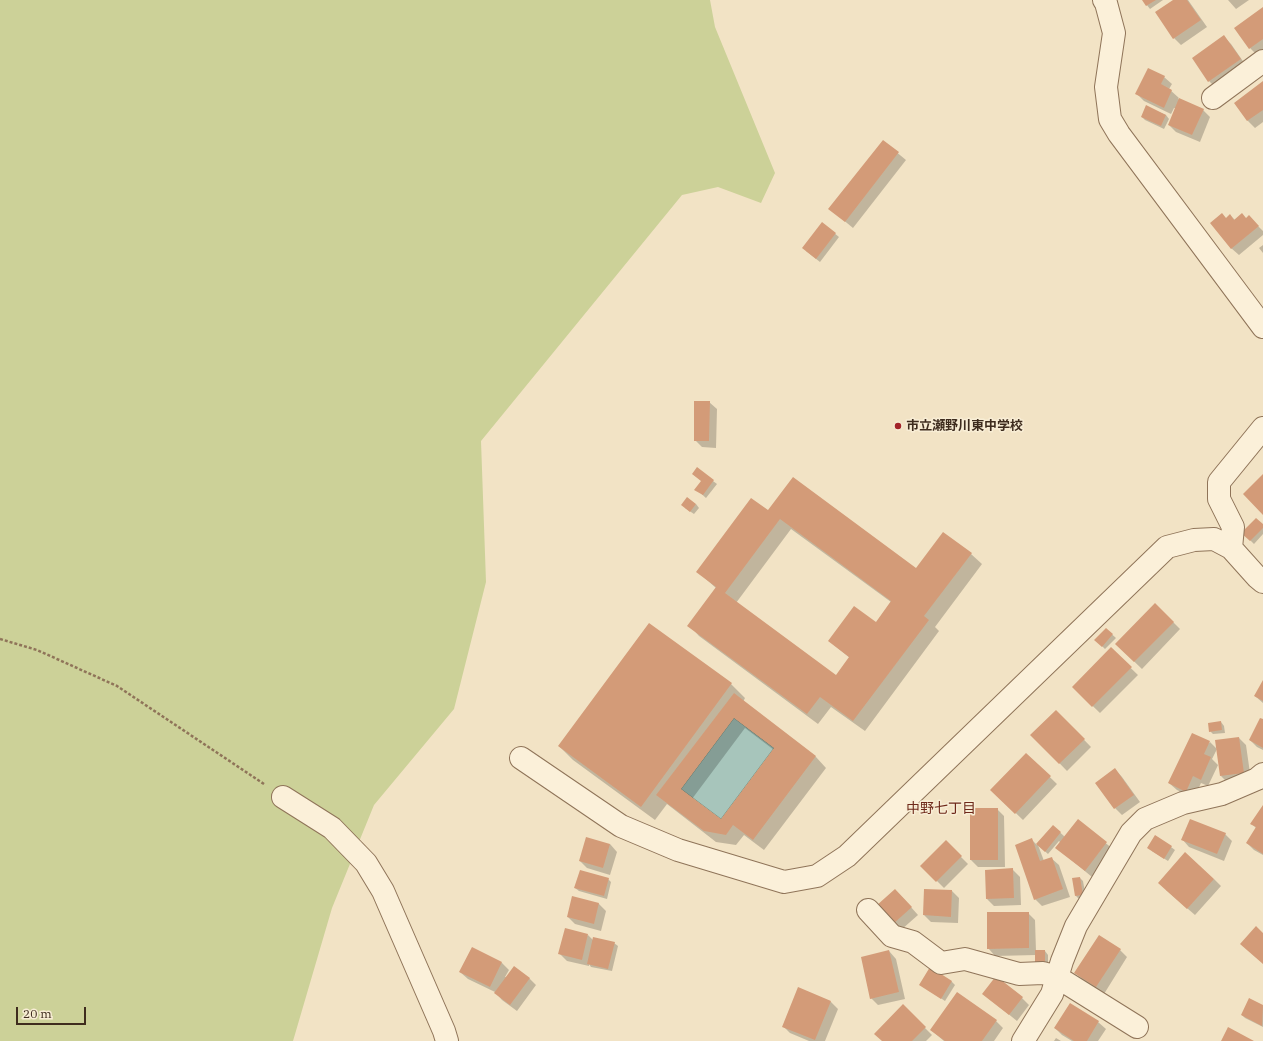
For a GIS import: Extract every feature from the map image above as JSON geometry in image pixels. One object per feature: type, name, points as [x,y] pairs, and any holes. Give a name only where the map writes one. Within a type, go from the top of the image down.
[{"type":"street","points":[[1104,0],[1114,33],[1106,87],[1110,118],[1119,134],[1263,327]]},
{"type":"street","points":[[1213,98],[1263,61]]},
{"type":"street","points":[[1231,548],[1233,526],[1220,498],[1218,482],[1263,428]]},
{"type":"street","points":[[521,758],[621,826],[678,850],[784,882],[817,876],[847,856],[1167,548],[1194,540],[1214,539],[1231,548],[1263,582]]},
{"type":"street","points":[[1024,1041],[1052,994],[1076,926],[1131,833],[1145,819],[1183,803],[1222,794],[1257,779],[1263,774]]},
{"type":"street","points":[[284,796],[332,828],[366,863],[383,891],[444,1031],[446,1041]]},
{"type":"street","points":[[868,910],[892,936],[913,942],[941,963],[965,959],[1019,974],[1043,972],[1057,977],[1137,1027]]},
{"type":"path","points":[[0,638],[36,650],[117,686],[284,796]]},
{"type":"green space","points":[[0,0],[710,0],[715,27],[775,173],[761,203],[718,187],[682,195],[481,441],[486,582],[454,709],[374,805],[332,908],[293,1041],[0,1041]]},
{"type":"water","points":[[734,718],[774,748],[721,819],[681,789]]},
{"type":"building","points":[[1142,0],[1156,0],[1146,6]]},
{"type":"building","points":[[1173,0],[1187,0],[1201,20],[1173,39],[1155,12]]},
{"type":"building","points":[[1263,7],[1263,39],[1249,49],[1234,28]]},
{"type":"building","points":[[1224,35],[1241,59],[1208,82],[1192,58]]},
{"type":"building","points":[[1148,68],[1165,76],[1161,84],[1172,90],[1164,108],[1135,94]]},
{"type":"building","points":[[1263,81],[1263,110],[1247,121],[1234,103]]},
{"type":"building","points":[[1179,98],[1204,109],[1192,135],[1168,125]]},
{"type":"building","points":[[1146,105],[1166,115],[1161,126],[1141,117]]},
{"type":"building","points":[[883,140],[899,152],[845,222],[828,209]]},
{"type":"building","points":[[1222,213],[1226,218],[1230,214],[1234,220],[1242,213],[1246,218],[1249,215],[1259,226],[1231,249],[1210,223]]},
{"type":"building","points":[[822,222],[836,233],[816,259],[802,248]]},
{"type":"building","points":[[694,401],[710,401],[709,441],[694,441]]},
{"type":"building","points":[[697,467],[714,480],[703,495],[694,490],[701,481],[692,474]]},
{"type":"building","points":[[1263,474],[1263,515],[1243,494]]},
{"type":"building","points":[[793,477],[916,568],[943,532],[972,553],[924,616],[929,620],[853,721],[820,697],[807,714],[687,626],[716,587],[696,572],[751,498],[768,510]],"holes":[[[780,519],[891,601],[876,622],[854,606],[828,641],[849,657],[836,675],[725,593]]]},
{"type":"building","points":[[687,497],[696,504],[690,512],[681,505]]},
{"type":"building","points":[[1256,518],[1263,524],[1263,528],[1250,541],[1241,533]]},
{"type":"building","points":[[1155,603],[1174,622],[1134,662],[1115,644]]},
{"type":"building","points":[[649,623],[732,683],[641,807],[558,746]]},
{"type":"building","points":[[1106,628],[1113,634],[1102,647],[1094,640]]},
{"type":"building","points":[[1111,647],[1132,667],[1092,707],[1072,687]]},
{"type":"building","points":[[1263,680],[1263,701],[1254,696]]},
{"type":"building","points":[[734,693],[816,756],[753,840],[733,825],[726,835],[704,831],[656,795]],"holes":[[[734,718],[774,748],[721,819],[681,789]]]},
{"type":"building","points":[[1056,710],[1085,739],[1059,764],[1030,735]]},
{"type":"building","points":[[1260,718],[1263,719],[1263,748],[1249,740]]},
{"type":"building","points":[[1221,721],[1222,730],[1209,732],[1208,723]]},
{"type":"building","points":[[1192,733],[1210,741],[1204,754],[1211,757],[1201,780],[1193,776],[1186,792],[1168,783]]},
{"type":"building","points":[[1239,737],[1244,773],[1220,776],[1215,740]]},
{"type":"building","points":[[1026,753],[1051,776],[1015,814],[990,790]]},
{"type":"building","points":[[1115,768],[1134,795],[1114,809],[1095,783]]},
{"type":"building","points":[[1263,805],[1263,854],[1246,843],[1256,827],[1250,824]]},
{"type":"building","points":[[970,808],[998,808],[998,860],[970,860]]},
{"type":"building","points":[[1078,819],[1107,842],[1085,871],[1055,848]]},
{"type":"building","points":[[1190,819],[1226,833],[1217,854],[1181,840]]},
{"type":"building","points":[[1053,825],[1061,832],[1045,852],[1036,844]]},
{"type":"building","points":[[1155,835],[1172,846],[1164,859],[1147,848]]},
{"type":"building","points":[[586,837],[610,844],[603,868],[579,861]]},
{"type":"building","points":[[1032,838],[1040,861],[1052,857],[1063,889],[1034,900],[1015,845]]},
{"type":"building","points":[[946,840],[962,856],[936,882],[920,866]]},
{"type":"building","points":[[1185,852],[1214,879],[1187,909],[1158,883]]},
{"type":"building","points":[[1013,868],[1014,898],[986,899],[985,870]]},
{"type":"building","points":[[580,870],[609,878],[604,896],[574,888]]},
{"type":"building","points":[[1080,877],[1083,895],[1075,896],[1072,878]]},
{"type":"building","points":[[895,889],[912,907],[893,924],[876,906]]},
{"type":"building","points":[[924,889],[952,890],[951,917],[923,915]]},
{"type":"building","points":[[572,896],[599,903],[594,924],[567,917]]},
{"type":"building","points":[[987,912],[1029,912],[1029,948],[987,949]]},
{"type":"building","points":[[1256,926],[1263,933],[1263,964],[1240,944]]},
{"type":"building","points":[[565,928],[588,934],[582,960],[558,954]]},
{"type":"building","points":[[1099,935],[1121,949],[1096,987],[1074,973]]},
{"type":"building","points":[[593,937],[615,942],[608,969],[587,964]]},
{"type":"building","points":[[472,947],[502,962],[490,987],[459,972]]},
{"type":"building","points":[[889,950],[899,992],[870,999],[861,957]]},
{"type":"building","points":[[1035,950],[1045,950],[1045,964],[1035,964]]},
{"type":"building","points":[[514,966],[530,978],[510,1005],[494,993]]},
{"type":"building","points":[[930,967],[952,981],[941,999],[919,985]]},
{"type":"building","points":[[996,976],[1023,997],[1009,1015],[982,994]]},
{"type":"building","points":[[798,987],[831,1001],[815,1040],[782,1027]]},
{"type":"building","points":[[957,992],[997,1020],[982,1041],[945,1041],[930,1030]]},
{"type":"building","points":[[1249,998],[1263,1005],[1262,1026],[1241,1015]]},
{"type":"building","points":[[1070,1003],[1099,1021],[1087,1041],[1074,1041],[1054,1028]]},
{"type":"building","points":[[903,1004],[926,1027],[912,1041],[882,1041],[874,1034]]},
{"type":"building","points":[[1228,1027],[1254,1041],[1221,1041]]},
{"type":"place","name":"市立瀬野川東中学校","points":[[898,426]]},
{"type":"district","name":"中野七丁目","points":[[941,809]]}]
